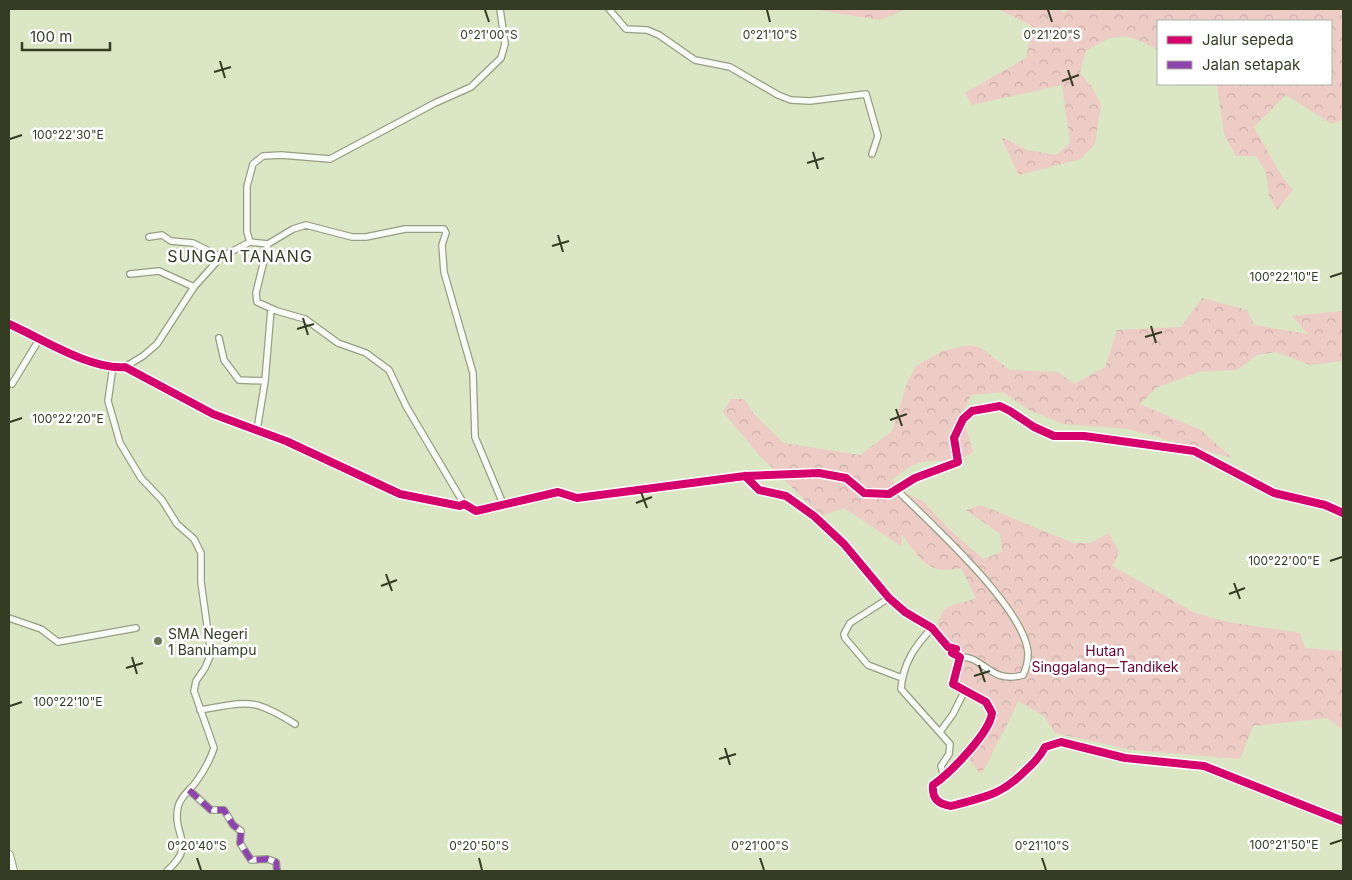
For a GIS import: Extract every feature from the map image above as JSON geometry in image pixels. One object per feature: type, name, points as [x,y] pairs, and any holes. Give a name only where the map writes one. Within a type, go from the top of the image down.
[{"type":"main road","points":[[9,855],[13,871]]},
{"type":"street","points":[[250,242],[247,232],[247,186],[253,164],[263,156],[281,155],[330,159],[471,87],[501,58],[505,44],[500,9]]},
{"type":"street","points":[[609,9],[626,29],[647,30],[659,35],[695,60],[730,67],[784,98],[803,101],[866,94],[878,136],[872,154]]},
{"type":"street","points":[[126,367],[144,356],[157,344],[194,287],[221,257],[250,242],[268,244],[293,229],[306,225],[352,237],[366,237],[405,229],[444,229],[446,233],[442,244],[444,272],[473,373],[476,437],[504,506]]},
{"type":"street","points":[[149,237],[162,235],[172,242],[193,244],[221,257]]},
{"type":"street","points":[[268,244],[256,299],[257,302],[271,309],[306,319],[338,343],[366,353],[389,370],[406,406],[464,504],[476,511],[558,492],[577,498],[745,476],[818,473],[846,478],[864,494],[889,494],[898,491],[915,478],[958,462],[954,438],[963,419],[972,411],[1000,406],[1034,427],[1054,436],[1084,436],[1194,451],[1274,493],[1325,505],[1343,512]]},
{"type":"street","points":[[130,274],[159,271],[194,287]]},
{"type":"street","points":[[257,430],[266,381],[271,309]]},
{"type":"street","points":[[9,324],[82,358],[113,366],[126,367],[213,414],[286,441],[400,494],[460,506],[464,504]]},
{"type":"street","points":[[12,384],[40,338]]},
{"type":"street","points":[[219,338],[224,360],[239,380],[266,381]]},
{"type":"street","points":[[113,366],[108,401],[120,443],[141,478],[162,500],[176,524],[194,539],[201,553],[201,582],[211,654],[194,686],[200,710],[214,748],[203,772],[181,800],[178,811],[178,827],[183,845],[182,854],[167,871]]},
{"type":"street","points":[[745,476],[759,490],[786,496],[814,516],[844,544],[889,598],[905,612],[932,628],[948,647],[956,649],[952,653],[975,661],[997,676],[1012,678],[1023,676],[1028,652],[1013,616],[970,561],[898,491]]},
{"type":"street","points":[[889,598],[850,623],[844,638],[868,665],[902,678]]},
{"type":"street","points":[[9,618],[41,629],[58,642],[136,628]]},
{"type":"street","points":[[932,628],[914,647],[902,678],[900,689],[950,744],[950,750],[941,766],[944,778]]},
{"type":"street","points":[[960,657],[953,684],[964,692],[986,702],[992,713],[992,720],[944,778],[933,785],[932,793],[936,801],[942,805],[951,806],[990,796],[1009,787],[1041,756],[1045,747],[1061,742],[1126,758],[1204,766],[1343,821]]},
{"type":"street","points":[[940,732],[953,714],[964,692]]},
{"type":"street","points":[[200,710],[238,703],[256,703],[295,724]]},
{"type":"street","points":[[189,790],[211,810],[224,810],[234,825],[241,831],[240,843],[252,860],[267,859],[276,862],[278,871]]},
{"type":"green space","points":[[812,9],[907,9],[880,20]]},
{"type":"green space","points":[[998,9],[1058,9],[1064,13],[1070,9],[1343,9],[1343,120],[1332,124],[1286,95],[1254,127],[1283,178],[1293,190],[1277,210],[1269,195],[1266,172],[1256,156],[1236,156],[1224,134],[1217,86],[1215,85],[1332,85],[1332,20],[1157,20],[1157,50],[1129,37],[1122,37],[1106,40],[1086,51],[1080,73],[1092,87],[1101,105],[1095,144],[1081,159],[1019,175],[1001,137],[1027,150],[1056,155],[1070,143],[1062,85],[972,105],[965,93],[1026,58],[1032,26]]},
{"type":"green space","name":"Hutan Singgalang—Tandikek","points":[[1202,298],[1247,310],[1254,325],[1308,334],[1292,316],[1343,311],[1343,361],[1310,365],[1276,352],[1257,355],[1237,370],[1199,372],[1156,388],[1140,404],[1201,430],[1232,458],[1128,429],[1063,424],[1029,410],[1003,392],[971,395],[962,415],[973,452],[960,459],[919,463],[906,469],[892,480],[897,490],[922,500],[949,529],[983,559],[1002,552],[1000,534],[966,510],[981,505],[1073,543],[1091,543],[1109,533],[1119,552],[1113,566],[1195,613],[1229,622],[1300,633],[1305,648],[1343,651],[1343,730],[1327,718],[1253,726],[1240,759],[1132,750],[1055,733],[1044,716],[1018,701],[988,762],[980,774],[969,759],[966,746],[987,726],[990,718],[985,698],[959,685],[956,669],[962,653],[937,629],[945,609],[976,598],[961,568],[950,570],[933,567],[920,558],[902,535],[901,546],[844,508],[821,516],[761,457],[723,412],[731,399],[744,399],[754,414],[784,443],[860,455],[892,431],[907,383],[916,366],[942,351],[969,345],[981,348],[1010,370],[1058,372],[1074,384],[1105,367],[1117,330],[1181,327]]},
{"type":"marked path","points":[[189,790],[211,810],[224,810],[233,825],[241,831],[240,843],[251,860],[267,859],[276,862],[277,871]]},
{"type":"cycle path","points":[[9,324],[66,352],[97,364],[125,367],[213,414],[286,441],[400,494],[460,506],[464,504],[476,511],[558,492],[577,498],[745,476],[819,473],[846,478],[864,493],[889,494],[915,478],[958,462],[954,438],[963,419],[972,411],[1000,406],[1034,427],[1054,436],[1084,436],[1194,451],[1274,493],[1325,505],[1343,513]]},
{"type":"cycle path","points":[[745,476],[759,490],[786,496],[814,516],[844,544],[889,598],[905,612],[932,628],[948,647],[956,649],[952,653],[960,657],[953,684],[986,702],[992,713],[990,721],[977,742],[949,772],[933,785],[933,793],[936,800],[942,804],[951,806],[982,798],[999,791],[1008,786],[1031,766],[1045,747],[1061,742],[1125,758],[1204,766],[1343,821]]},
{"type":"place","name":"SMA Negeri 1 Banuhampu","points":[[158,641]]},
{"type":"district","name":"SUNGAI TANANG","points":[[240,256]]}]
